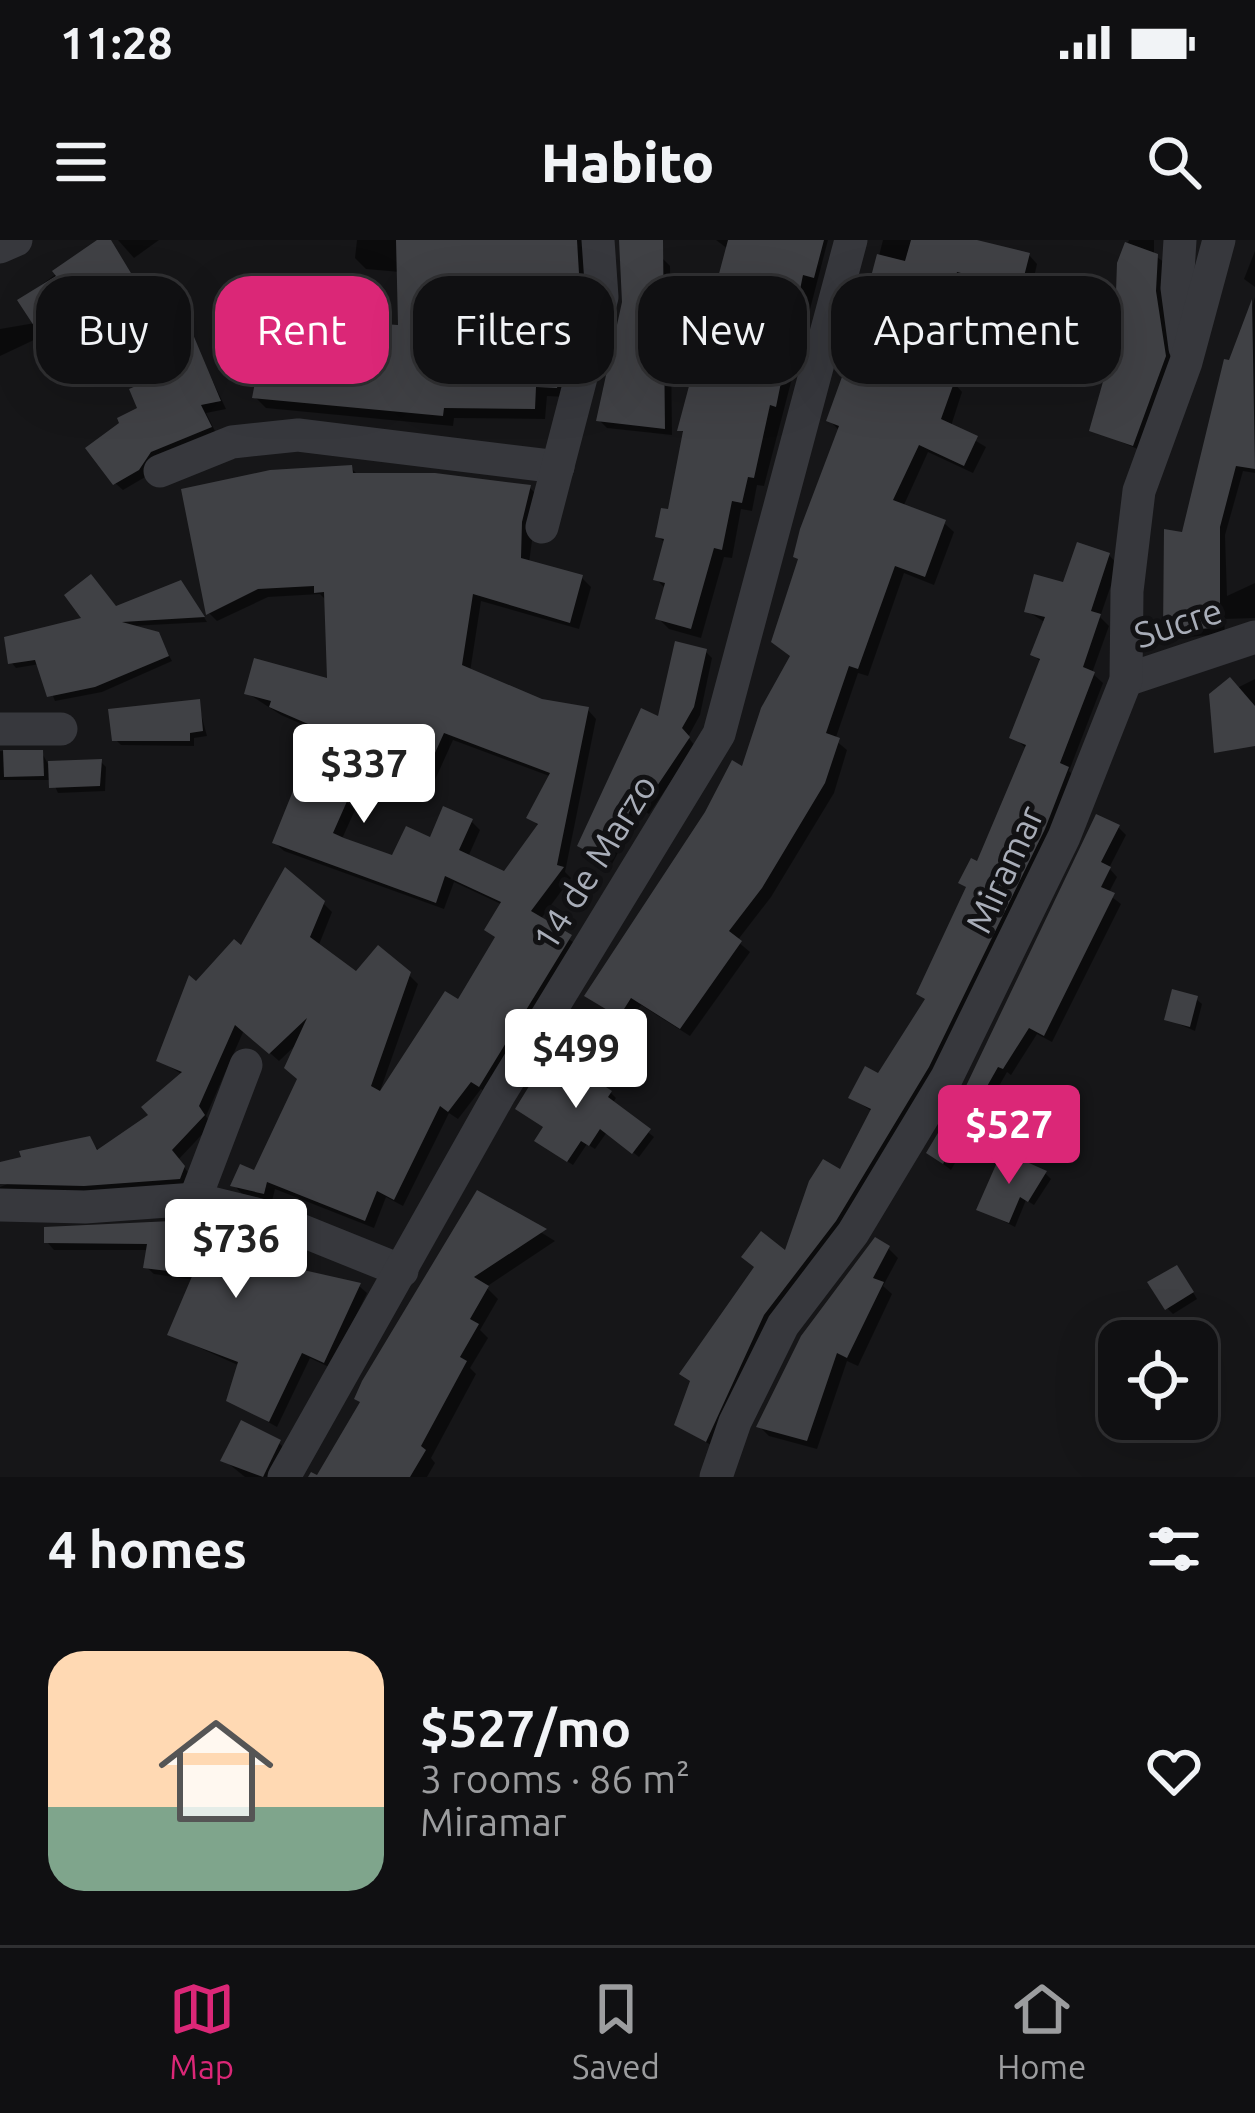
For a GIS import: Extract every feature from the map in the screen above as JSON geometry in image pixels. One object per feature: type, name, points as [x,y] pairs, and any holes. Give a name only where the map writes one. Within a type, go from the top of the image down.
[{"type":"street","points":[[0,247],[16,240]]},
{"type":"street","points":[[542,527],[602,297],[598,240]]},
{"type":"street","name":"14 de Marzo","points":[[284,1477],[499,1095],[719,734],[850,240]]},
{"type":"street","points":[[1180,240],[1177,288],[1186,362]]},
{"type":"street","name":"Miramar","points":[[716,1477],[735,1422],[783,1325],[853,1233],[946,1077],[1064,837],[1126,680],[1127,591],[1139,491],[1186,362],[1220,240]]},
{"type":"street","points":[[160,471],[232,442],[298,435],[429,447],[558,467]]},
{"type":"street","name":"Sucre","points":[[1126,680],[1255,638]]},
{"type":"street","points":[[0,729],[61,729]]},
{"type":"street","points":[[195,1198],[246,1065]]},
{"type":"street","points":[[0,1205],[85,1207],[195,1198],[268,1217],[402,1271]]},
{"type":"building","points":[[97,240],[111,240],[133,276],[56,276],[52,271]]},
{"type":"building","points":[[396,240],[577,240],[579,276],[413,276],[413,384],[558,384],[557,388],[536,387],[535,409],[444,408],[443,416],[252,398],[255,384],[389,384],[389,324],[398,325]]},
{"type":"building","points":[[619,240],[663,240],[663,276],[638,276],[638,384],[665,384],[665,429],[596,421],[604,384],[614,384],[614,339],[622,302]]},
{"type":"building","points":[[728,240],[824,240],[814,278],[718,276]]},
{"type":"building","points":[[911,240],[977,240],[1030,253],[1024,276],[957,272],[956,276],[871,276],[877,254],[905,261]]},
{"type":"building","points":[[1125,242],[1158,254],[1156,291],[1166,356],[1133,446],[1089,431],[1102,384],[1121,384],[1117,263]]},
{"type":"building","points":[[36,288],[36,329],[17,300]]},
{"type":"building","points":[[1252,299],[1255,469],[1236,466],[1220,527],[1220,627],[1163,633],[1164,529],[1182,532],[1224,359],[1229,360]]},
{"type":"building","points":[[191,332],[221,401],[201,405],[212,427],[151,452],[139,470],[113,485],[85,448],[119,423],[117,418],[137,408],[129,389],[140,384],[191,384]]},
{"type":"building","points":[[690,384],[781,384],[776,407],[770,405],[754,478],[748,477],[742,503],[732,501],[722,550],[714,548],[691,629],[655,619],[665,583],[653,580],[664,539],[655,537],[661,508],[668,509],[683,431],[677,431]]},
{"type":"building","points":[[839,384],[954,384],[941,419],[978,436],[964,466],[919,445],[893,500],[946,520],[925,577],[895,566],[858,669],[849,666],[826,733],[840,738],[825,783],[762,888],[729,931],[742,941],[680,1029],[631,998],[619,1017],[584,996],[705,812],[732,760],[742,766],[761,708],[790,656],[771,642],[798,559],[793,557],[800,529],[839,426],[826,421]]},
{"type":"building","points":[[352,465],[353,473],[435,473],[531,485],[522,522],[521,558],[583,575],[570,623],[473,594],[462,665],[542,699],[589,707],[557,865],[564,867],[531,911],[572,935],[479,1087],[471,1082],[448,1112],[440,1106],[394,1200],[377,1191],[365,1221],[267,1182],[264,1194],[230,1186],[240,1164],[254,1170],[297,1079],[284,1068],[307,1018],[269,1054],[235,1025],[199,1106],[205,1115],[172,1150],[185,1166],[180,1179],[84,1186],[0,1184],[0,1162],[21,1157],[19,1151],[90,1136],[97,1150],[148,1115],[141,1107],[182,1072],[156,1061],[189,975],[196,981],[234,939],[241,945],[285,867],[325,901],[310,937],[356,971],[378,945],[411,972],[371,1086],[380,1091],[445,991],[458,999],[495,937],[484,930],[501,902],[445,876],[436,903],[272,843],[299,776],[348,799],[333,833],[392,855],[406,826],[430,837],[443,806],[473,819],[459,850],[504,871],[538,824],[526,818],[550,773],[444,733],[425,775],[269,707],[271,701],[244,694],[254,658],[327,678],[324,592],[314,593],[314,586],[258,589],[206,615],[181,489],[270,470]]},
{"type":"building","points":[[1077,542],[1110,553],[1091,611],[1101,614],[1083,667],[1095,672],[1060,763],[1069,767],[1045,829],[929,1067],[836,1221],[764,1315],[706,1442],[674,1425],[690,1381],[679,1374],[754,1267],[741,1257],[761,1231],[785,1250],[809,1181],[823,1159],[840,1169],[871,1109],[848,1098],[865,1066],[878,1073],[925,999],[916,994],[966,887],[958,883],[971,858],[977,861],[1026,745],[1009,738],[1040,659],[1030,655],[1045,617],[1024,612],[1034,574],[1063,582]]},
{"type":"building","points":[[91,574],[116,606],[181,580],[205,617],[122,622],[159,632],[169,656],[95,687],[47,697],[35,660],[8,664],[4,637],[81,618],[64,595]]},
{"type":"building","points":[[675,641],[707,649],[694,707],[682,728],[690,737],[641,810],[633,805],[604,860],[577,846],[641,708],[658,716]]},
{"type":"building","points":[[1230,677],[1255,706],[1255,746],[1214,753],[1209,694]]},
{"type":"building","points":[[200,699],[203,731],[190,733],[190,741],[112,741],[108,709]]},
{"type":"building","points":[[3,750],[43,750],[44,776],[4,777]]},
{"type":"building","points":[[102,759],[100,786],[49,788],[48,761]]},
{"type":"building","points":[[1096,814],[1120,825],[1101,862],[1111,867],[1101,887],[1115,893],[1044,1036],[1029,1028],[1003,1069],[998,1067],[943,1164],[926,1153],[966,1086]]},
{"type":"building","points":[[1172,989],[1198,996],[1190,1027],[1164,1020]]},
{"type":"building","points":[[547,1057],[558,1064],[562,1058],[612,1091],[608,1097],[651,1129],[632,1154],[600,1129],[589,1146],[581,1141],[567,1162],[534,1141],[543,1127],[515,1109]]},
{"type":"building","points":[[1002,1151],[1047,1171],[1028,1202],[1020,1197],[1009,1223],[976,1210]]},
{"type":"building","points":[[477,1190],[547,1229],[474,1277],[489,1286],[470,1319],[479,1324],[460,1357],[467,1361],[421,1446],[426,1450],[410,1477],[308,1477],[311,1472],[317,1475],[360,1402],[354,1399],[362,1381]]},
{"type":"building","points":[[193,1220],[254,1235],[250,1252],[290,1267],[361,1283],[324,1363],[302,1353],[269,1422],[226,1401],[238,1362],[167,1335],[193,1274],[143,1268],[147,1244],[44,1243],[44,1227]]},
{"type":"building","points":[[875,1237],[890,1246],[873,1278],[884,1282],[847,1358],[837,1353],[807,1441],[756,1427],[801,1336]]},
{"type":"building","points":[[1177,1265],[1194,1292],[1165,1310],[1147,1282]]},
{"type":"building","points":[[241,1420],[281,1440],[263,1477],[220,1461]]}]
